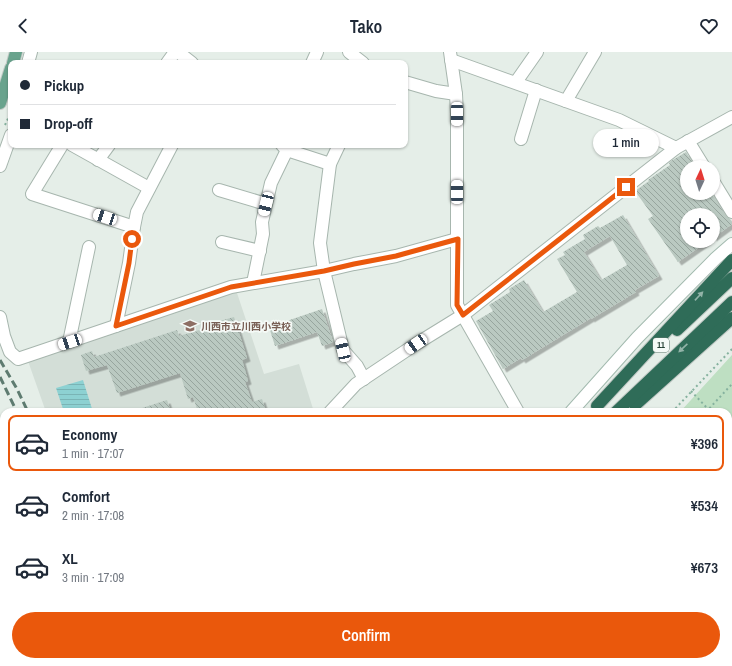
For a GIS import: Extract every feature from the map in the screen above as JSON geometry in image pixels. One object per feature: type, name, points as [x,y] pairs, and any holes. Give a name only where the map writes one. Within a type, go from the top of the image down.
[{"type":"highway","points":[[595,408],[732,260]]},
{"type":"highway","name":"11","points":[[595,408],[732,278]]},
{"type":"highway","name":"11","points":[[620,408],[732,302]]},
{"type":"highway","points":[[632,408],[732,318]]},
{"type":"main road","points":[[0,103],[8,78]]},
{"type":"street","points":[[178,52],[188,60]]},
{"type":"street","points":[[349,52],[359,60]]},
{"type":"street","points":[[516,82],[537,52]]},
{"type":"street","points":[[566,101],[595,52]]},
{"type":"street","points":[[516,408],[457,305],[457,114],[451,56],[536,90],[619,120],[676,148]]},
{"type":"street","points":[[408,83],[436,91],[456,94]]},
{"type":"street","points":[[521,139],[536,90]]},
{"type":"street","points":[[338,408],[356,384],[463,315],[676,148],[732,117]]},
{"type":"street","points":[[688,141],[700,160]]},
{"type":"street","points":[[0,166],[8,143]]},
{"type":"street","points":[[60,148],[32,194],[134,227]]},
{"type":"street","points":[[77,148],[150,188]]},
{"type":"street","points":[[98,160],[107,148]]},
{"type":"street","points":[[116,326],[129,263],[137,212],[170,148]]},
{"type":"street","points":[[253,283],[263,234],[262,222],[271,182],[284,148],[330,164]]},
{"type":"street","points":[[338,148],[330,164],[320,243],[324,271],[343,350],[357,366],[364,379]]},
{"type":"street","points":[[219,190],[266,204]]},
{"type":"street","points":[[720,192],[732,212]]},
{"type":"street","points":[[0,317],[4,336],[10,352],[18,359],[231,287],[324,271],[396,256],[458,239]]},
{"type":"street","points":[[222,242],[260,251]]},
{"type":"street","points":[[575,408],[637,338],[716,258],[732,244]]},
{"type":"street","points":[[70,342],[89,248]]},
{"type":"path","points":[[676,408],[732,349]]},
{"type":"path","points":[[709,408],[732,384]]},
{"type":"path","points":[[691,391],[707,408]]},
{"type":"shaded area","name":"川西市立川西小学校","points":[[236,290],[264,374],[299,364],[313,408],[45,408],[28,361]]},
{"type":"green space","points":[[732,355],[732,408],[684,408]]},
{"type":"water","points":[[83,380],[92,408],[63,408],[56,388]]},
{"type":"building","points":[[686,152],[691,160],[680,160],[680,200],[716,200],[726,216],[732,222],[732,224],[720,233],[720,208],[680,208],[680,248],[698,248],[678,262],[648,219],[653,216],[635,191],[670,165],[669,163]]},
{"type":"building","points":[[623,215],[659,276],[635,290],[636,292],[591,319],[522,360],[521,358],[503,369],[476,321],[493,311],[489,305],[510,292],[509,289],[524,280],[543,312],[577,292],[557,259],[565,255],[563,252],[585,239],[583,235],[598,226],[600,228]],"holes":[[[610,236],[627,265],[601,280],[584,252]]]},
{"type":"building","points":[[322,309],[333,342],[322,346],[317,332],[275,346],[269,327]]},
{"type":"building","points":[[234,317],[247,358],[242,360],[248,381],[245,382],[252,402],[262,399],[265,408],[197,408],[193,397],[188,399],[180,373],[117,393],[107,365],[86,371],[81,355],[92,351],[94,357],[177,330],[179,336],[203,329],[202,326]]},
{"type":"building","points":[[167,400],[170,408],[142,408]]},
{"type":"railway","points":[[0,360],[26,408]]},
{"type":"railway","points":[[0,377],[15,408]]},
{"type":"place","name":"川西市立川西小学校","points":[[190,326]]},
{"type":"route","points":[[132,239],[129,263],[116,326],[231,287],[324,271],[396,256],[458,239],[457,305],[463,315],[626,187]]}]
